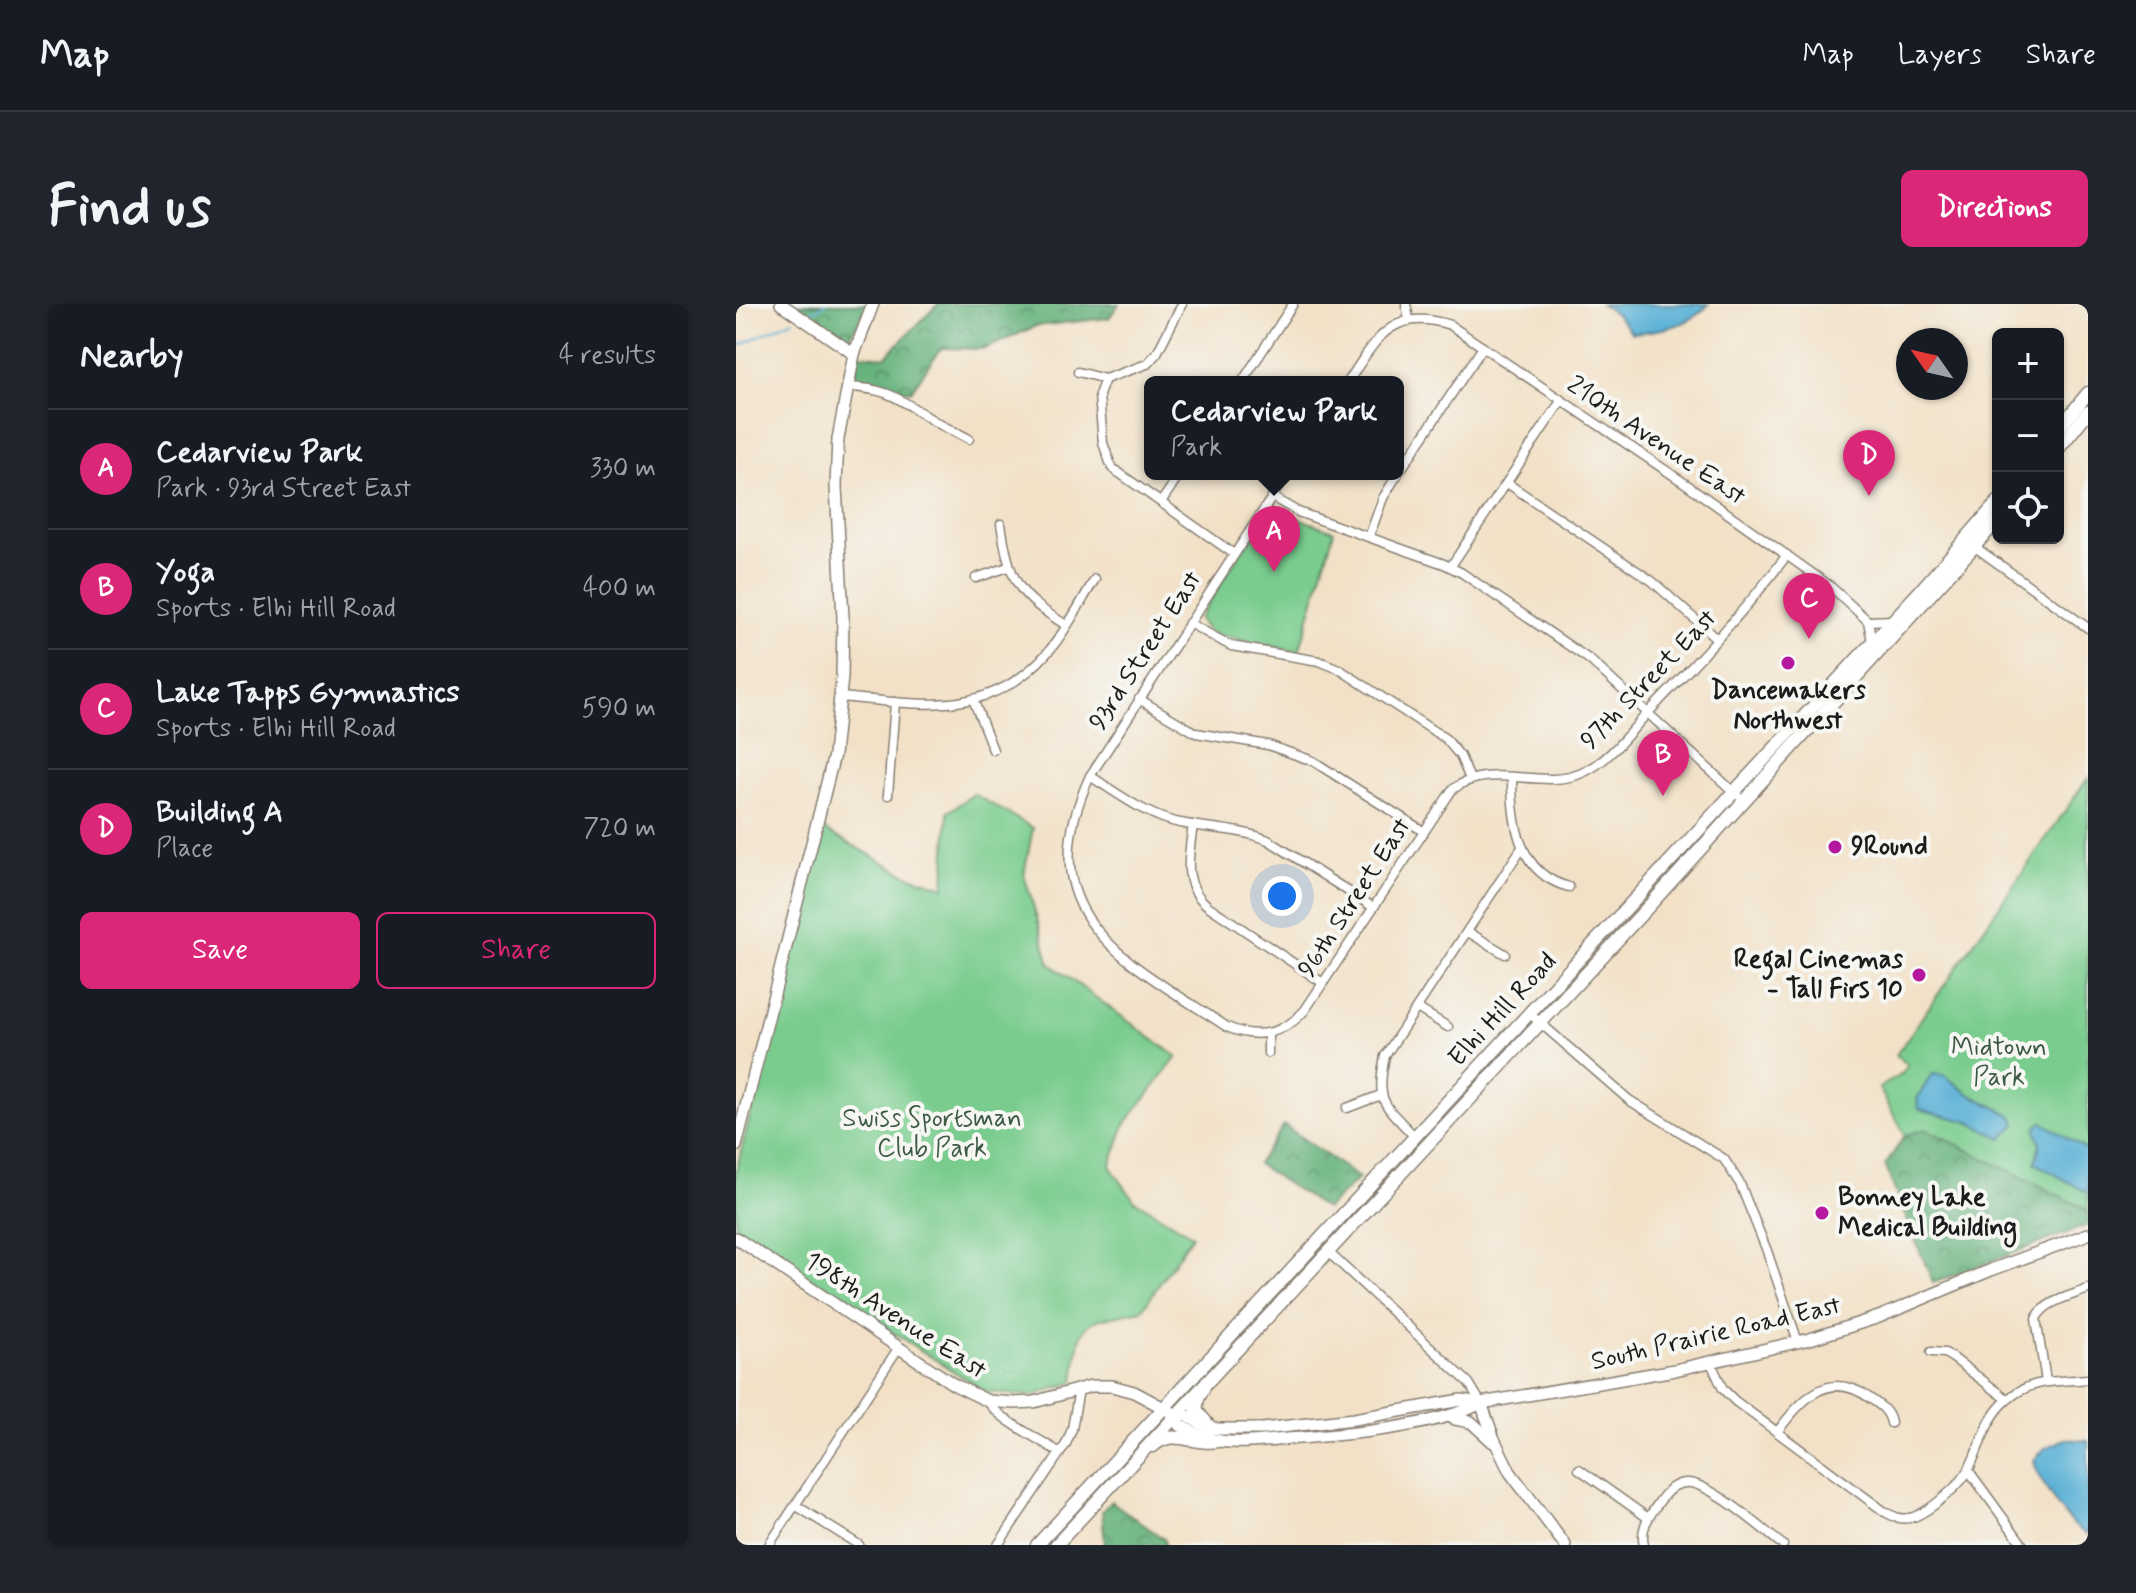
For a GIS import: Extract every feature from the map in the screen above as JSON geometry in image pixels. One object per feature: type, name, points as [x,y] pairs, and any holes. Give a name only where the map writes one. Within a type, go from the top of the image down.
[{"type":"main road","points":[[781,304],[854,354]]},
{"type":"main road","points":[[736,1146],[834,755],[841,697],[843,618],[836,462],[854,354],[873,304]]},
{"type":"main road","points":[[2064,423],[2088,393]]},
{"type":"main road","points":[[2064,442],[2088,412]]},
{"type":"main road","name":"Elhi Hill Road","points":[[1037,1545],[1225,1360],[1539,1022],[1992,509]]},
{"type":"main road","name":"Elhi Hill Road","points":[[1056,1545],[1130,1466],[1170,1411],[1529,1013],[1992,527]]},
{"type":"main road","name":"South Prairie Road East","points":[[1170,1411],[1211,1428],[1262,1429],[1354,1419],[1461,1400],[1481,1403],[1711,1363],[1798,1342],[1879,1317],[2003,1265],[2088,1234]]},
{"type":"main road","name":"198th Avenue East","points":[[739,1243],[953,1384],[988,1401],[1034,1402],[1103,1385],[1120,1388],[1170,1411]]},
{"type":"main road","points":[[1211,1428],[1196,1410],[1198,1399],[1225,1360]]},
{"type":"main road","points":[[1481,1403],[1499,1449],[1521,1489],[1565,1545]]},
{"type":"main road","name":"South Prairie Road East","points":[[1170,1411],[1179,1425],[1218,1441],[1250,1441],[1334,1435],[1463,1413],[1481,1403]]},
{"type":"main road","points":[[1442,1417],[1471,1422],[1499,1449]]},
{"type":"main road","points":[[1130,1466],[1164,1437],[1209,1443],[1218,1441]]},
{"type":"street","points":[[1078,372],[1105,379],[1139,369],[1152,359],[1182,304]]},
{"type":"street","points":[[1246,376],[1293,304]]},
{"type":"street","points":[[1352,376],[1382,333],[1409,319],[1406,304]]},
{"type":"street","name":"210th Avenue East","points":[[1409,319],[1427,319],[1450,325],[1787,555],[1830,586],[1868,621]]},
{"type":"street","points":[[1404,465],[1483,347]]},
{"type":"street","points":[[1105,379],[1099,395],[1107,460],[1121,477],[1234,554]]},
{"type":"street","points":[[847,387],[874,389],[895,395],[937,423],[969,439]]},
{"type":"street","points":[[1451,566],[1561,401]]},
{"type":"street","points":[[1161,502],[1176,480]]},
{"type":"street","name":"93rd Street East","points":[[1268,1033],[1242,1033],[1227,1027],[1117,954],[1102,938],[1084,910],[1070,863],[1073,818],[1090,776],[1283,480]]},
{"type":"street","points":[[1369,537],[1383,498],[1394,480]]},
{"type":"street","points":[[1507,483],[1652,581],[1717,639]]},
{"type":"street","points":[[1272,497],[1298,512],[1451,566],[1590,660],[1738,796]]},
{"type":"street","points":[[1001,524],[1008,567],[1031,601],[1066,625]]},
{"type":"street","points":[[1975,547],[2088,628]]},
{"type":"street","name":"97th Street East","points":[[1470,779],[1559,779],[1582,773],[1603,760],[1749,605],[1787,555]]},
{"type":"street","points":[[976,578],[1008,567]]},
{"type":"street","points":[[841,697],[945,705],[991,693],[1025,673],[1049,651],[1095,579]]},
{"type":"street","points":[[1872,642],[1868,621],[1893,619]]},
{"type":"street","points":[[1189,623],[1231,646],[1319,661],[1339,669],[1446,739],[1460,756],[1470,779]]},
{"type":"street","points":[[973,699],[993,750]]},
{"type":"street","points":[[1139,699],[1196,733],[1268,745],[1313,761],[1423,831]]},
{"type":"street","points":[[888,795],[895,702]]},
{"type":"street","points":[[1090,776],[1170,821],[1251,834],[1268,840],[1373,907]]},
{"type":"street","points":[[1512,778],[1513,816],[1521,849],[1541,871],[1560,885],[1569,887]]},
{"type":"street","name":"96th Street East","points":[[1268,1033],[1282,1029],[1299,1017],[1447,795],[1470,779]]},
{"type":"street","points":[[1193,825],[1188,867],[1190,882],[1197,896],[1323,983]]},
{"type":"street","points":[[1415,1137],[1381,1095],[1379,1087],[1385,1056],[1521,849]]},
{"type":"street","points":[[1468,932],[1505,954]]},
{"type":"street","points":[[1417,1008],[1448,1027]]},
{"type":"street","points":[[1529,1013],[1629,1100],[1718,1154],[1729,1165],[1767,1251],[1798,1342]]},
{"type":"street","points":[[1268,1033],[1268,1053]]},
{"type":"street","points":[[1347,1108],[1381,1095]]},
{"type":"street","points":[[1327,1251],[1469,1383],[1481,1403]]},
{"type":"street","points":[[2046,1381],[2036,1319],[2038,1313],[2046,1306],[2088,1289]]},
{"type":"street","points":[[769,1545],[899,1347]]},
{"type":"street","points":[[1931,1352],[1945,1353],[2007,1399]]},
{"type":"street","points":[[1711,1363],[1728,1393],[1777,1432],[1893,1516],[1909,1518],[1955,1488],[1969,1471],[1984,1432],[2007,1399],[2025,1388],[2046,1381],[2088,1379]]},
{"type":"street","points":[[1777,1432],[1806,1397],[1828,1387],[1859,1391],[1883,1408],[1891,1423]]},
{"type":"street","points":[[998,1545],[1060,1453],[1072,1429],[1079,1389]]},
{"type":"street","points":[[988,1401],[999,1413],[1060,1453]]},
{"type":"street","points":[[1579,1469],[1648,1518]]},
{"type":"street","points":[[1969,1471],[2022,1545]]},
{"type":"street","points":[[1644,1545],[1643,1532],[1648,1518],[1666,1493],[1683,1483],[1694,1483],[1706,1488],[1783,1545]]},
{"type":"street","points":[[795,1505],[859,1545]]},
{"type":"green space","points":[[796,304],[869,304],[848,339]]},
{"type":"green space","points":[[938,304],[1119,304],[1109,318],[1036,326],[985,349],[941,348],[911,391],[853,383],[859,354],[885,357]]},
{"type":"green space","points":[[1273,509],[1334,531],[1299,652],[1217,635],[1208,631],[1198,619],[1268,510]]},
{"type":"green space","name":"Midtown Park","points":[[2088,778],[2088,1210],[1926,1129],[1905,1135],[1879,1088],[1902,1074],[1908,1065],[1896,1055]]},
{"type":"green space","name":"Swiss Sportsman Club Park","points":[[974,794],[1033,828],[1024,874],[1050,964],[1177,1057],[1125,1124],[1110,1166],[1134,1200],[1192,1235],[1142,1310],[1094,1321],[1087,1326],[1079,1345],[1074,1382],[1032,1396],[986,1392],[736,1232],[736,1171],[823,829],[907,875],[944,887],[948,812]]},
{"type":"green space","points":[[1284,1125],[1359,1178],[1326,1209],[1257,1164]]},
{"type":"green space","points":[[1926,1129],[2088,1210],[2088,1225],[1933,1283],[1885,1166],[1905,1135]]},
{"type":"green space","points":[[1111,1501],[1165,1540],[1165,1545],[1105,1545],[1102,1511]]},
{"type":"water","points":[[1601,304],[1709,304],[1684,322],[1664,329],[1632,333],[1617,315]]},
{"type":"water","points":[[1932,1074],[1944,1075],[1971,1095],[2013,1116],[2016,1124],[2002,1139],[1969,1122],[1919,1109],[1917,1099]]},
{"type":"water","points":[[2042,1122],[2088,1151],[2088,1193],[2035,1163],[2040,1143],[2036,1130]]},
{"type":"water","points":[[2065,1439],[2088,1441],[2088,1534],[2072,1523],[2055,1502],[2034,1460],[2045,1448]]},
{"type":"waterway","points":[[806,314],[826,304]]},
{"type":"waterway","points":[[736,347],[793,320]]},
{"type":"place","name":"Building A","points":[[1869,496]]},
{"type":"place","name":"Cedarview Park","points":[[1274,572]]},
{"type":"place","name":"Lake Tapps Gymnastics","points":[[1809,639]]},
{"type":"place","name":"Dancemakers Northwest","points":[[1788,663]]},
{"type":"place","name":"Yoga","points":[[1663,796]]},
{"type":"place","name":"9Round","points":[[1835,847]]},
{"type":"place","name":"Regal Cinemas - Tall Firs 10","points":[[1919,975]]},
{"type":"place","name":"Bonney Lake Medical Building","points":[[1822,1213]]}]
